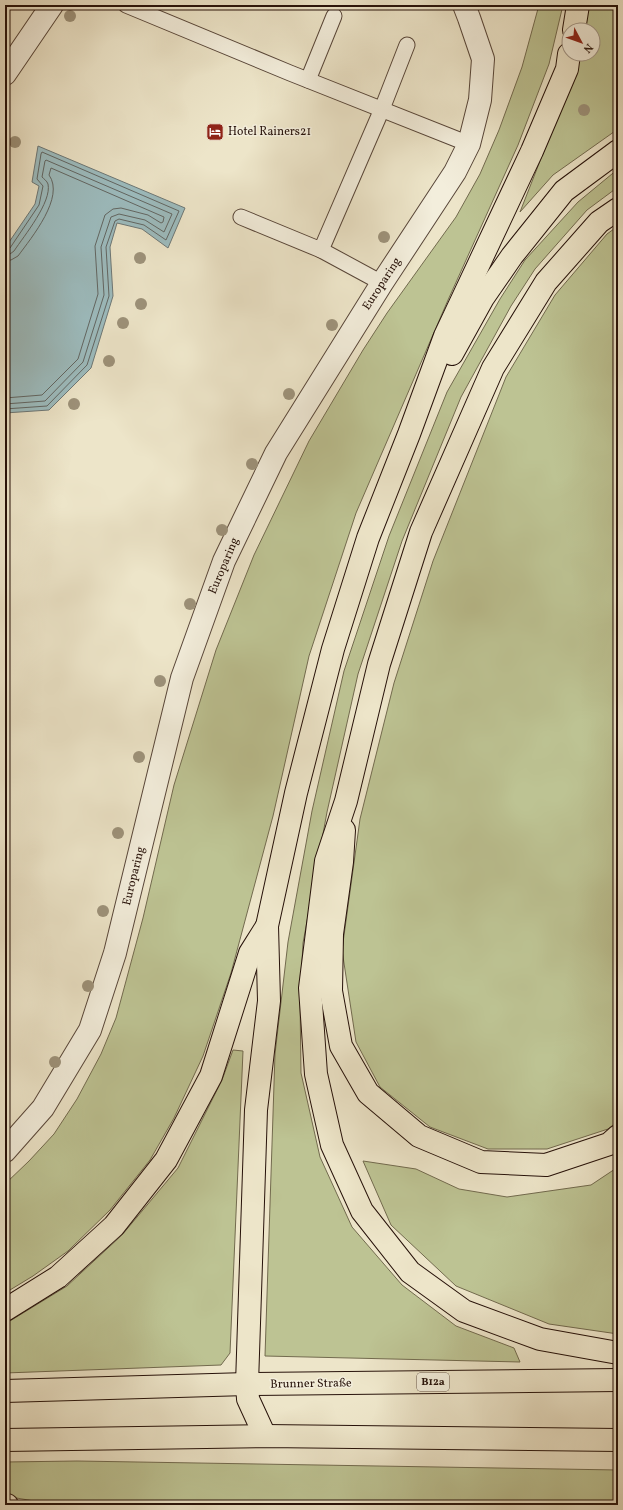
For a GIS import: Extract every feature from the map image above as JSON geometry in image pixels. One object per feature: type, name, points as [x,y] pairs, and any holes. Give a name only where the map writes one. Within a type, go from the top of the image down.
[{"type":"main road","points":[[575,22],[578,5]]},
{"type":"main road","points":[[265,1436],[248,1399],[247,1384],[256,1110],[269,1001],[268,926],[296,793],[333,650],[368,538],[409,434],[445,336],[532,151],[566,70],[568,62]]},
{"type":"main road","points":[[409,434],[483,298],[512,256],[564,191],[618,151]]},
{"type":"main road","points":[[618,208],[599,222],[546,282],[493,368],[421,532],[380,664],[346,801],[326,861],[310,988],[316,1074],[332,1145],[362,1211],[410,1272],[464,1311],[540,1339],[618,1353]]},
{"type":"main road","points":[[346,801],[342,862],[332,934],[331,992],[341,1046],[368,1093],[419,1136],[481,1162],[546,1165],[609,1144],[618,1136]]},
{"type":"main road","points":[[5,1310],[58,1277],[114,1226],[166,1160],[211,1076],[250,953],[268,926]]},
{"type":"main road","name":"Brunner Straße","points":[[5,1391],[247,1384],[618,1380]]},
{"type":"main road","points":[[5,1440],[265,1436],[618,1440]]},
{"type":"street","points":[[5,74],[52,5]]},
{"type":"street","name":"Europaring","points":[[5,1151],[44,1108],[90,1030],[115,954],[182,678],[224,561],[276,453],[382,283],[455,172],[470,144],[480,100],[483,59],[464,5]]},
{"type":"lane","points":[[126,5],[308,80],[470,144]]},
{"type":"lane","points":[[308,80],[334,16]]},
{"type":"lane","points":[[321,250],[382,109],[407,45]]},
{"type":"lane","points":[[241,217],[321,250],[382,283]]},
{"type":"green space","points":[[539,5],[563,5],[549,64],[518,145],[448,300],[356,513],[309,656],[273,816],[231,973],[203,1056],[174,1118],[150,1160],[110,1210],[68,1251],[33,1276],[5,1293],[5,1184],[54,1134],[77,1099],[101,1054],[116,1018],[143,918],[174,785],[216,650],[254,555],[309,441],[363,350],[387,313],[456,217],[480,174],[499,130],[522,67]]},
{"type":"green space","points":[[589,5],[618,5],[618,129],[553,175],[520,212],[575,72],[577,62],[601,62],[601,22],[586,22]]},
{"type":"green space","points":[[618,169],[618,187],[587,210],[535,269],[511,306],[461,397],[402,541],[358,674],[327,812],[303,943],[300,999],[301,1073],[320,1157],[352,1227],[402,1285],[456,1326],[514,1348],[520,1362],[265,1356],[275,1054],[288,942],[312,811],[344,671],[389,536],[447,392],[500,299],[525,260],[578,202]]},
{"type":"green space","points":[[618,226],[618,1121],[608,1129],[547,1149],[488,1149],[430,1127],[380,1087],[356,1042],[342,950],[360,819],[394,683],[433,561],[506,377],[555,295],[607,234]]},
{"type":"green space","points":[[233,1050],[243,1051],[230,1353],[221,1365],[5,1373],[5,1324],[67,1286],[122,1235],[178,1168],[222,1080]]},
{"type":"green space","points":[[363,1161],[416,1169],[459,1189],[507,1197],[591,1185],[618,1167],[618,1334],[549,1324],[456,1286],[391,1225]]},
{"type":"green space","points":[[77,1461],[618,1470],[618,1505],[57,1505],[5,1496],[5,1462]]},
{"type":"water","points":[[38,146],[185,208],[168,248],[142,229],[117,223],[110,247],[113,296],[91,368],[49,410],[5,413],[5,248],[35,204],[39,186],[32,182]]},
{"type":"place","name":"Hotel Rainers21","points":[[215,132]]}]
